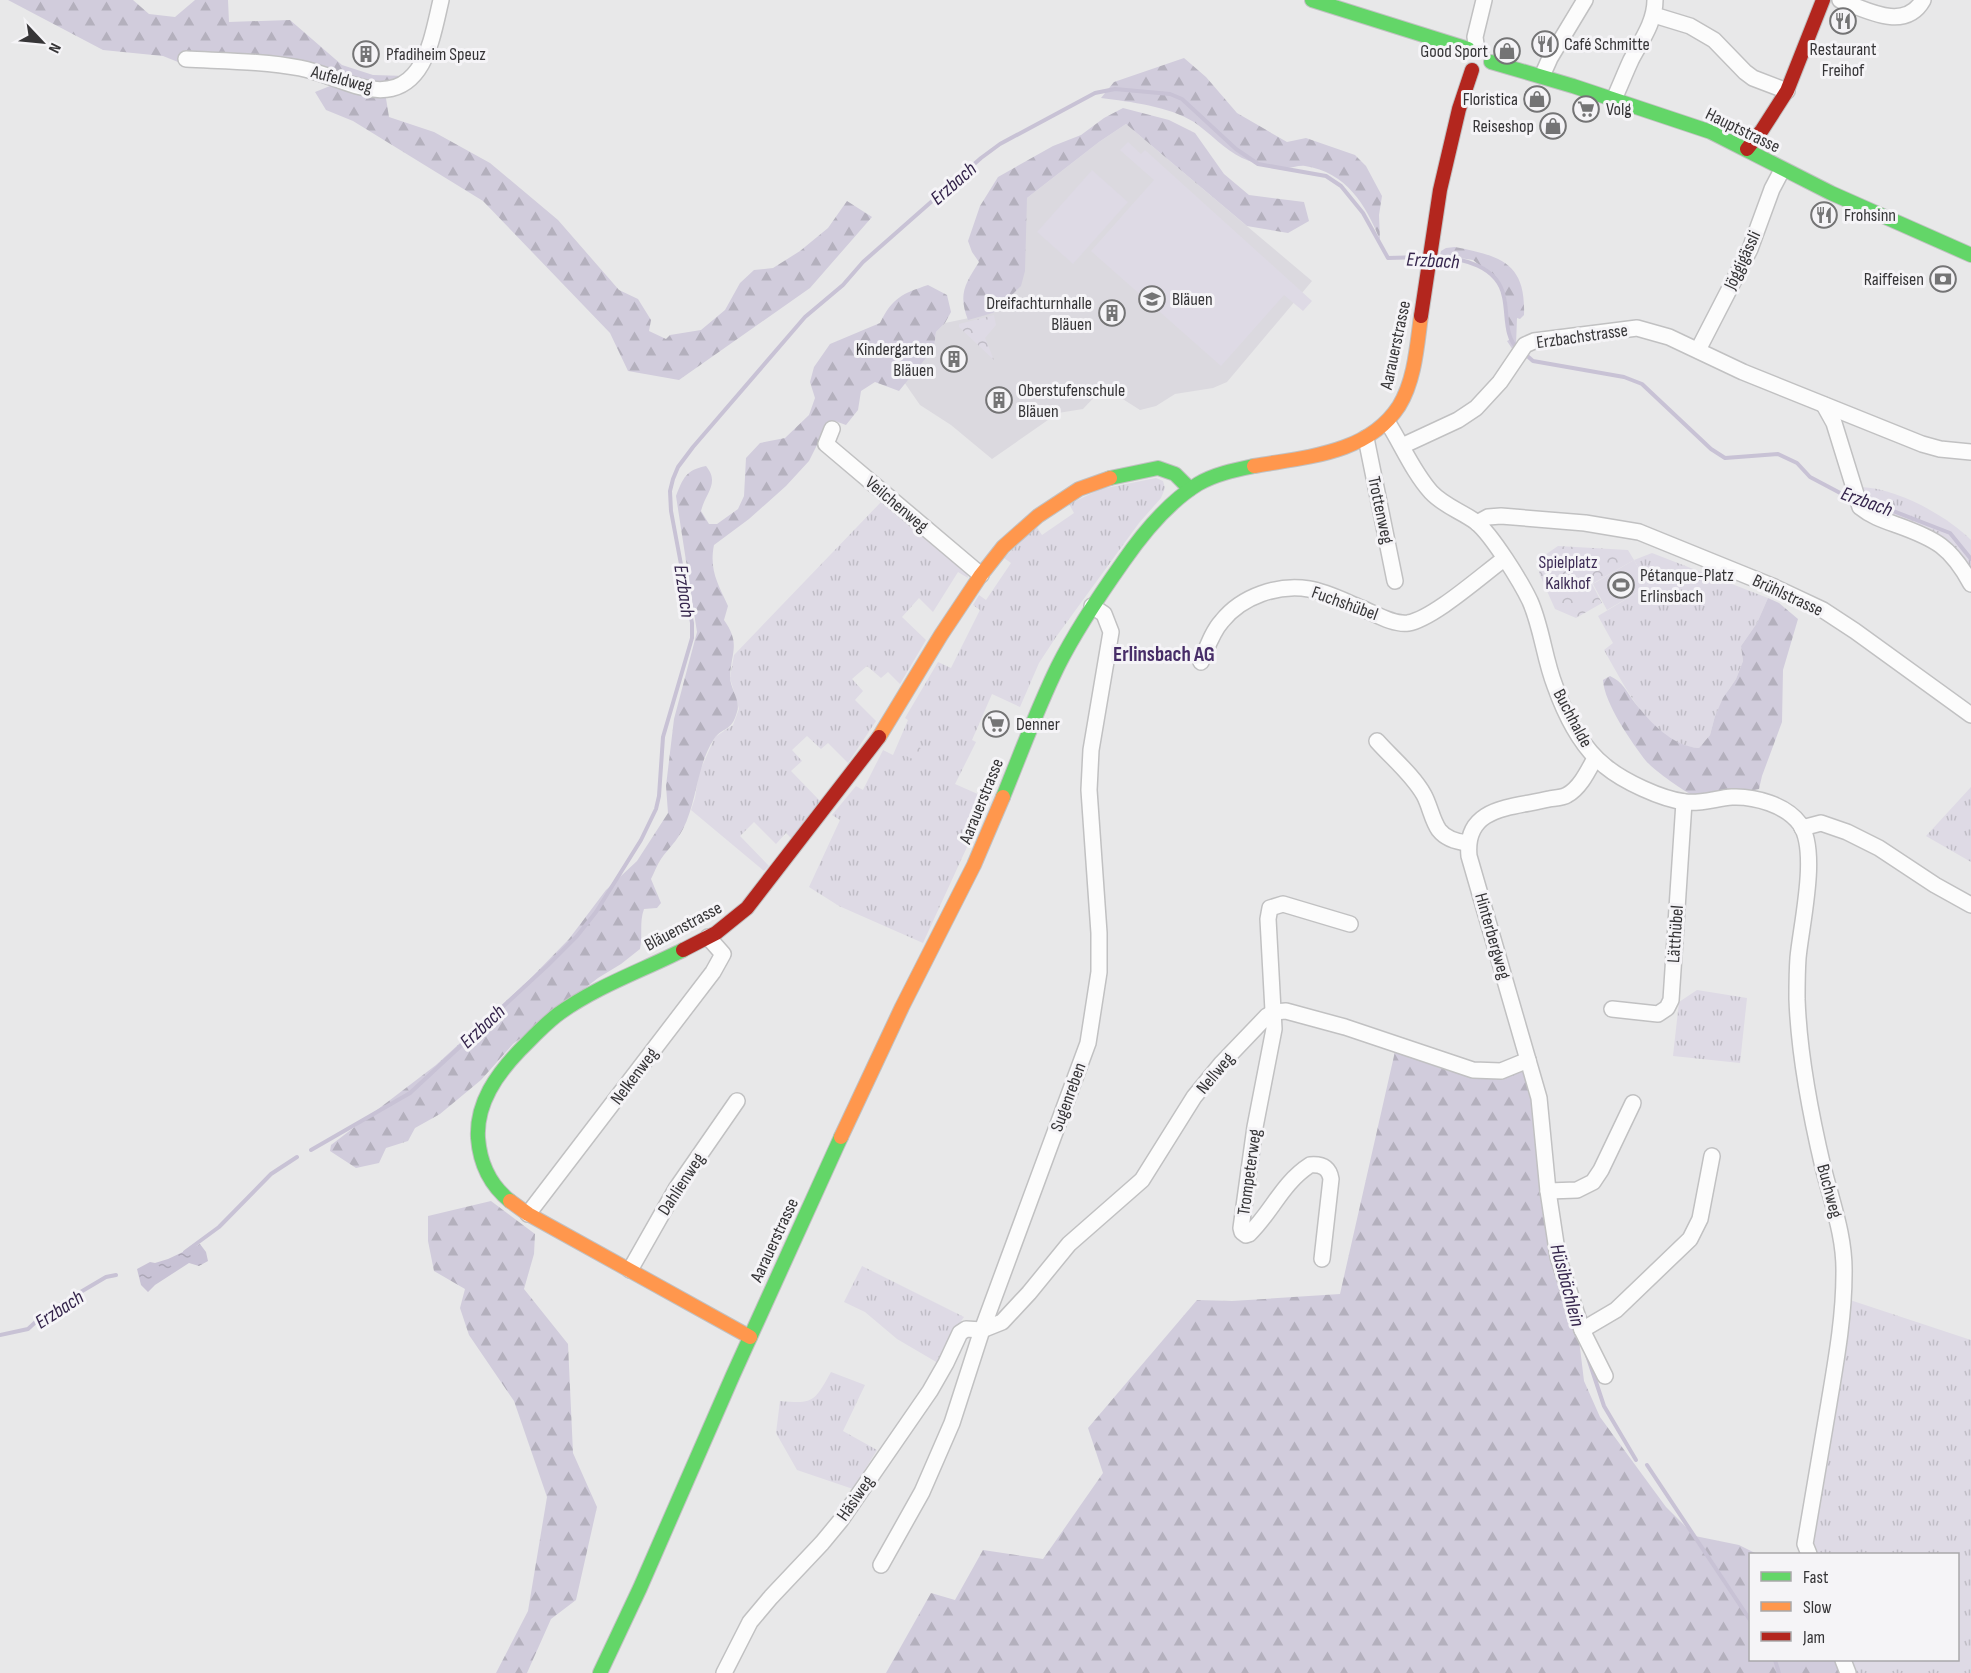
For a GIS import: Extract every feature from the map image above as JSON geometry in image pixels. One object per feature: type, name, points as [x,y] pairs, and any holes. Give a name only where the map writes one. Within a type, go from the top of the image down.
[{"type":"main road","points":[[1312,0],[1472,47],[1480,44],[1488,49],[1492,56],[1491,62],[1481,71],[1472,70],[1465,59],[1472,47]]},
{"type":"main road","points":[[1747,149],[1787,91],[1823,0]]},
{"type":"main road","name":"Hauptstrasse","points":[[1491,62],[1542,76],[1711,132],[1747,149],[1782,170],[1971,255]]},
{"type":"main road","name":"Aarauerstrasse","points":[[600,1673],[892,1027],[977,858],[1045,693],[1092,606],[1146,533],[1171,505],[1190,489],[1216,476],[1320,453],[1366,438],[1388,423],[1400,404],[1408,382],[1420,326],[1431,238],[1445,166],[1465,86],[1472,70]]},
{"type":"main road","name":"Bläuenstrasse","points":[[750,1337],[512,1203],[494,1185],[482,1158],[478,1133],[480,1110],[488,1091],[502,1068],[550,1020],[608,985],[708,938],[734,921],[747,908],[846,783],[900,705],[941,635],[981,575],[1003,547],[1038,516],[1079,489],[1120,475],[1158,468],[1175,474],[1190,489]]},
{"type":"street","name":"Aufeldweg","points":[[186,59],[302,68],[363,88],[376,90],[389,88],[402,84],[424,62],[430,48],[441,0]]},
{"type":"street","points":[[1472,47],[1484,0]]},
{"type":"street","points":[[1542,76],[1550,58],[1585,0]]},
{"type":"street","points":[[1840,0],[1893,17],[1914,12],[1923,0]]},
{"type":"street","points":[[1614,99],[1654,8],[1714,40],[1744,72],[1753,78],[1787,91]]},
{"type":"street","name":"Jöggigässli","points":[[1698,350],[1750,249],[1772,189],[1782,170]]},
{"type":"street","name":"Erzbachstrasse","points":[[1402,446],[1458,420],[1476,408],[1500,382],[1525,345],[1534,341],[1636,328],[1669,337],[1743,372],[1922,444],[1940,449],[1971,452]]},
{"type":"street","points":[[1824,405],[1834,423],[1860,507],[1870,514],[1937,542],[1948,550],[1971,584]]},
{"type":"street","name":"Buchhalde","points":[[1388,423],[1415,470],[1433,495],[1477,523],[1486,532],[1524,591],[1535,613],[1554,686],[1576,731],[1595,758],[1630,783],[1684,802],[1734,797],[1751,798],[1784,810],[1802,828]]},
{"type":"street","name":"Veilchenweg","points":[[832,429],[826,444],[981,575]]},
{"type":"street","name":"Trottenweg","points":[[1366,438],[1395,581]]},
{"type":"street","name":"Brühlstrasse","points":[[1477,523],[1488,517],[1501,516],[1585,523],[1640,532],[1772,586],[1823,610],[1971,715]]},
{"type":"street","name":"Fuchshübel","points":[[1201,662],[1213,634],[1222,621],[1238,606],[1259,595],[1283,588],[1310,589],[1392,620],[1408,623],[1433,612],[1504,559]]},
{"type":"street","name":"Sugenreben","points":[[881,1565],[922,1491],[947,1432],[982,1330],[1089,1042],[1099,972],[1099,933],[1089,790],[1091,758],[1112,632],[1104,614],[1092,606]]},
{"type":"street","points":[[1377,741],[1418,786],[1438,829],[1447,838],[1468,843],[1472,830],[1484,815],[1567,795],[1580,783],[1595,758]]},
{"type":"street","name":"Lätthübel","points":[[1612,1009],[1658,1014],[1667,1008],[1671,1000],[1684,802]]},
{"type":"street","points":[[1802,828],[1821,823],[1847,832],[1879,848],[1935,885],[1971,905]]},
{"type":"street","name":"Buchweg","points":[[1802,828],[1808,850],[1808,873],[1798,959],[1797,998],[1802,1063],[1814,1130],[1841,1234],[1844,1273],[1838,1351],[1805,1544],[1809,1553]]},
{"type":"street","name":"Hinterbergweg","points":[[1468,843],[1469,856],[1539,1098],[1548,1191],[1558,1257],[1582,1330],[1605,1376]]},
{"type":"street","points":[[1350,924],[1283,904],[1270,908],[1268,919],[1271,1000],[1274,1012],[1286,1011],[1345,1027],[1473,1070],[1501,1071],[1528,1060]]},
{"type":"street","name":"Nelkenweg","points":[[528,1214],[713,972],[723,954],[708,938]]},
{"type":"street","name":"Nellweg","points":[[982,1330],[1002,1322],[1069,1244],[1142,1180],[1194,1097],[1221,1064],[1267,1016],[1274,1012]]},
{"type":"street","name":"Trompeterweg","points":[[1274,1012],[1274,1029],[1255,1127],[1241,1228],[1242,1232],[1249,1234],[1296,1176],[1310,1165],[1322,1166],[1330,1173],[1331,1179],[1322,1259]]},
{"type":"street","name":"Dahlienweg","points":[[630,1270],[676,1189],[737,1101]]},
{"type":"street","points":[[1548,1191],[1576,1190],[1593,1182],[1633,1104]]},
{"type":"street","points":[[1582,1330],[1617,1310],[1689,1239],[1700,1219],[1712,1156]]},
{"type":"street","name":"Häsiweg","points":[[724,1673],[750,1622],[822,1543],[930,1392],[960,1333],[966,1329],[982,1330]]},
{"type":"shaded area","name":"Bläuen","points":[[1126,124],[1312,281],[1227,382],[1213,388],[1175,394],[1156,406],[1140,410],[1118,396],[1101,390],[1083,409],[1058,413],[992,459],[951,425],[920,405],[904,382],[934,348],[936,332],[945,323],[993,313],[1017,247],[1027,198]]},
{"type":"green space","points":[[8,0],[133,0],[149,14],[175,17],[195,0],[228,0],[229,22],[290,20],[342,65],[373,75],[406,76],[384,86],[389,117],[434,132],[490,163],[558,220],[619,290],[638,299],[651,320],[649,331],[666,339],[670,335],[701,330],[725,310],[740,283],[754,270],[773,268],[800,251],[828,228],[847,201],[872,217],[810,288],[679,380],[628,371],[610,333],[483,201],[353,121],[326,110],[315,92],[340,82],[302,68],[188,66],[163,56],[103,50]]},
{"type":"green space","points":[[1184,58],[1206,77],[1237,113],[1287,142],[1306,138],[1355,155],[1366,166],[1382,196],[1379,215],[1380,240],[1353,192],[1332,175],[1305,166],[1282,168],[1251,162],[1230,151],[1194,122],[1173,112],[1101,98],[1114,82]]},
{"type":"green space","points":[[1123,108],[1169,120],[1195,133],[1224,174],[1249,195],[1304,202],[1309,221],[1288,233],[1247,226],[1126,124],[1027,198],[1025,271],[1021,286],[993,313],[968,320],[963,296],[979,262],[968,241],[980,206],[998,177],[1053,146],[1081,135],[1104,118]]},
{"type":"green space","points":[[1128,142],[1141,154],[1145,150],[1312,301],[1303,311],[1284,295],[1221,366],[1091,251],[1154,180],[1120,150]]},
{"type":"green space","points":[[1092,170],[1128,202],[1073,264],[1037,232]]},
{"type":"green space","points":[[1455,247],[1498,259],[1515,273],[1521,284],[1524,315],[1520,319],[1517,318],[1516,345],[1513,350],[1507,341],[1509,340],[1506,298],[1499,281],[1473,260],[1440,255],[1441,251],[1446,248]]},
{"type":"green space","points":[[928,285],[947,295],[951,312],[936,332],[934,348],[899,391],[875,382],[861,391],[858,410],[846,425],[835,421],[820,439],[809,461],[786,486],[749,519],[714,545],[714,569],[728,606],[724,620],[734,642],[730,677],[738,708],[735,719],[717,735],[708,749],[688,818],[683,829],[661,859],[651,879],[661,903],[657,908],[644,909],[640,949],[598,978],[513,1044],[481,1080],[440,1114],[415,1128],[408,1141],[386,1148],[379,1163],[356,1168],[330,1151],[331,1145],[436,1065],[530,979],[569,939],[606,890],[637,861],[668,813],[666,786],[674,719],[697,632],[676,496],[683,480],[699,468],[706,466],[710,472],[711,488],[701,511],[709,524],[717,524],[738,509],[744,496],[746,458],[760,443],[785,438],[809,415],[815,398],[810,382],[814,367],[830,344],[880,323],[889,307],[899,298]]},
{"type":"green space","points":[[994,315],[996,325],[985,338],[994,360],[959,327],[959,324]]},
{"type":"green space","points":[[1156,478],[1163,481],[1165,488],[1161,498],[1139,523],[1056,637],[1039,663],[1020,707],[992,694],[972,740],[976,742],[955,784],[989,799],[923,943],[839,906],[809,887],[840,820],[832,815],[856,786],[863,790],[883,750],[893,755],[908,720],[905,718],[938,662],[951,668],[980,610],[973,605],[979,595],[986,600],[1011,563],[1004,558],[1036,526],[1042,535],[1074,513],[1069,504],[1101,489]]},
{"type":"green space","points":[[1861,487],[1889,492],[1905,498],[1948,521],[1961,531],[1971,540],[1971,572],[1880,514],[1865,501]]},
{"type":"green space","points":[[881,502],[967,572],[968,578],[958,572],[933,612],[919,598],[902,617],[926,640],[900,684],[888,672],[881,678],[867,666],[852,679],[863,691],[855,700],[876,721],[848,763],[828,743],[821,749],[807,736],[792,750],[802,761],[791,771],[822,803],[794,841],[786,833],[776,844],[754,822],[740,836],[769,866],[764,871],[691,810],[699,773],[715,737],[733,725],[739,709],[730,678],[734,655]]},
{"type":"green space","name":"Spielplatz Kalkhof","points":[[1558,546],[1628,550],[1634,560],[1592,584],[1602,603],[1576,618],[1555,609],[1539,573],[1545,555]]},
{"type":"green space","points":[[1652,553],[1768,598],[1757,623],[1741,646],[1743,661],[1736,679],[1715,716],[1710,735],[1699,748],[1682,744],[1653,725],[1631,696],[1604,650],[1613,643],[1598,616],[1648,586],[1634,560]]},
{"type":"green space","name":"Pétanque-Platz Erlinsbach","points":[[1634,560],[1648,586],[1607,610],[1593,584]]},
{"type":"green space","points":[[1768,598],[1779,603],[1798,619],[1783,670],[1782,722],[1759,789],[1717,796],[1695,796],[1669,780],[1646,761],[1613,711],[1603,680],[1610,676],[1618,681],[1648,718],[1671,738],[1699,748],[1710,735],[1723,698],[1736,679],[1743,661],[1741,646],[1757,623]]},
{"type":"green space","points":[[907,742],[925,750],[919,762],[902,754]]},
{"type":"green space","points":[[1971,787],[1971,862],[1926,836]]},
{"type":"green space","points":[[1697,990],[1747,998],[1740,1063],[1673,1056],[1679,1002]]},
{"type":"green space","points":[[1396,1047],[1463,1074],[1526,1066],[1578,1331],[1584,1381],[1600,1417],[1666,1507],[1695,1536],[1739,1545],[1755,1553],[1749,1553],[1749,1661],[1839,1661],[1843,1673],[886,1673],[931,1593],[955,1600],[983,1550],[1043,1559],[1103,1473],[1088,1428],[1197,1300],[1232,1301],[1340,1294]]},
{"type":"green space","points":[[491,1201],[535,1234],[534,1254],[524,1289],[568,1344],[573,1453],[597,1507],[576,1600],[551,1619],[527,1673],[496,1673],[528,1611],[547,1497],[514,1401],[469,1335],[460,1308],[465,1289],[434,1271],[428,1241],[428,1216]]},
{"type":"green space","points":[[862,1266],[964,1317],[951,1335],[938,1363],[897,1339],[865,1312],[844,1302]]},
{"type":"green space","points":[[1847,1299],[1971,1340],[1971,1673],[1843,1673],[1839,1661],[1959,1661],[1959,1553],[1805,1553]]},
{"type":"green space","points":[[831,1372],[865,1385],[843,1431],[877,1450],[853,1489],[797,1470],[776,1433],[780,1401],[800,1402],[812,1399],[821,1390]]},
{"type":"water","points":[[200,1244],[206,1252],[208,1261],[199,1266],[189,1263],[148,1292],[141,1285],[137,1269],[150,1262],[155,1263],[168,1259]]},
{"type":"waterway","name":"Erzbach","points":[[311,1150],[410,1093],[548,965],[577,936],[596,912],[641,840],[656,809],[663,737],[692,638],[692,623],[671,511],[670,491],[678,467],[805,317],[843,285],[863,262],[981,158],[1000,144],[1095,93],[1115,89],[1170,94],[1182,99],[1236,149],[1258,164],[1326,176],[1341,186],[1363,213],[1388,258],[1423,257]]},
{"type":"waterway","name":"Erzbach","points":[[1436,257],[1468,262],[1487,271],[1495,278],[1504,297],[1511,339],[1519,350]]},
{"type":"waterway","name":"Erzbach","points":[[1525,354],[1533,361],[1624,377],[1642,384],[1711,449],[1725,458],[1778,454],[1797,463],[1810,477],[1852,497]]},
{"type":"waterway","name":"Erzbach","points":[[1862,499],[1950,533],[1971,559]]},
{"type":"waterway","name":"Erzbach","points":[[185,1252],[219,1227],[271,1174],[297,1157]]},
{"type":"waterway","name":"Erzbach","points":[[0,1335],[28,1329],[41,1317],[67,1300],[106,1277],[116,1275]]},
{"type":"waterway","name":"Hüsibächlein","points":[[1587,1355],[1604,1406],[1636,1460]]},
{"type":"waterway","name":"Hüsibächlein","points":[[1647,1465],[1749,1618]]},
{"type":"waterway","name":"Hüsibächlein","points":[[1775,1661],[1779,1673]]},
{"type":"traffic: fast","points":[[1312,0],[1468,49]]},
{"type":"traffic: fast","points":[[1491,62],[1573,86],[1711,132],[1831,193],[1971,255]]},
{"type":"traffic: fast","points":[[1003,797],[1058,666],[1080,626],[1139,540],[1166,509],[1198,484],[1218,475],[1254,466]]},
{"type":"traffic: fast","points":[[1110,478],[1158,468],[1175,474],[1190,489]]},
{"type":"traffic: fast","points":[[510,1201],[487,1173],[481,1157],[478,1138],[480,1113],[496,1079],[520,1050],[557,1015],[602,988],[683,950]]},
{"type":"traffic: fast","points":[[600,1673],[841,1137]]},
{"type":"traffic: slow","points":[[1254,466],[1334,451],[1353,444],[1386,422],[1399,406],[1409,385],[1421,316]]},
{"type":"traffic: slow","points":[[879,737],[941,635],[981,575],[1003,547],[1038,516],[1079,489],[1110,478]]},
{"type":"traffic: slow","points":[[841,1137],[902,1007],[974,865],[1003,797]]},
{"type":"traffic: slow","points":[[510,1201],[528,1214],[750,1337]]},
{"type":"traffic: jam","points":[[1747,149],[1787,91],[1823,0]]},
{"type":"traffic: jam","points":[[1421,316],[1440,190],[1459,109],[1472,70]]},
{"type":"traffic: jam","points":[[683,950],[716,933],[747,908],[879,737]]},
{"type":"place","name":"Restaurant Freihof","points":[[1843,21]]},
{"type":"place","name":"Café Schmitte","points":[[1545,44]]},
{"type":"place","name":"Good Sport","points":[[1507,51]]},
{"type":"place","name":"Pfadiheim Speuz","points":[[366,54]]},
{"type":"place","name":"Floristica","points":[[1537,99]]},
{"type":"place","name":"Volg","points":[[1586,109]]},
{"type":"place","name":"Reiseshop","points":[[1553,126]]},
{"type":"place","name":"Frohsinn","points":[[1824,215]]},
{"type":"place","name":"Raiffeisen","points":[[1943,279]]},
{"type":"place","name":"Bläuen","points":[[1152,299]]},
{"type":"place","name":"Dreifachturnhalle Bläuen","points":[[1112,313]]},
{"type":"place","name":"Kindergarten Bläuen","points":[[954,359]]},
{"type":"place","name":"Oberstufenschule Bläuen","points":[[999,400]]},
{"type":"place","name":"Pétanque-Platz Erlinsbach","points":[[1621,585]]},
{"type":"place","name":"Denner","points":[[996,724]]},
{"type":"district","name":"Erlinsbach AG","points":[[1164,654]]}]
